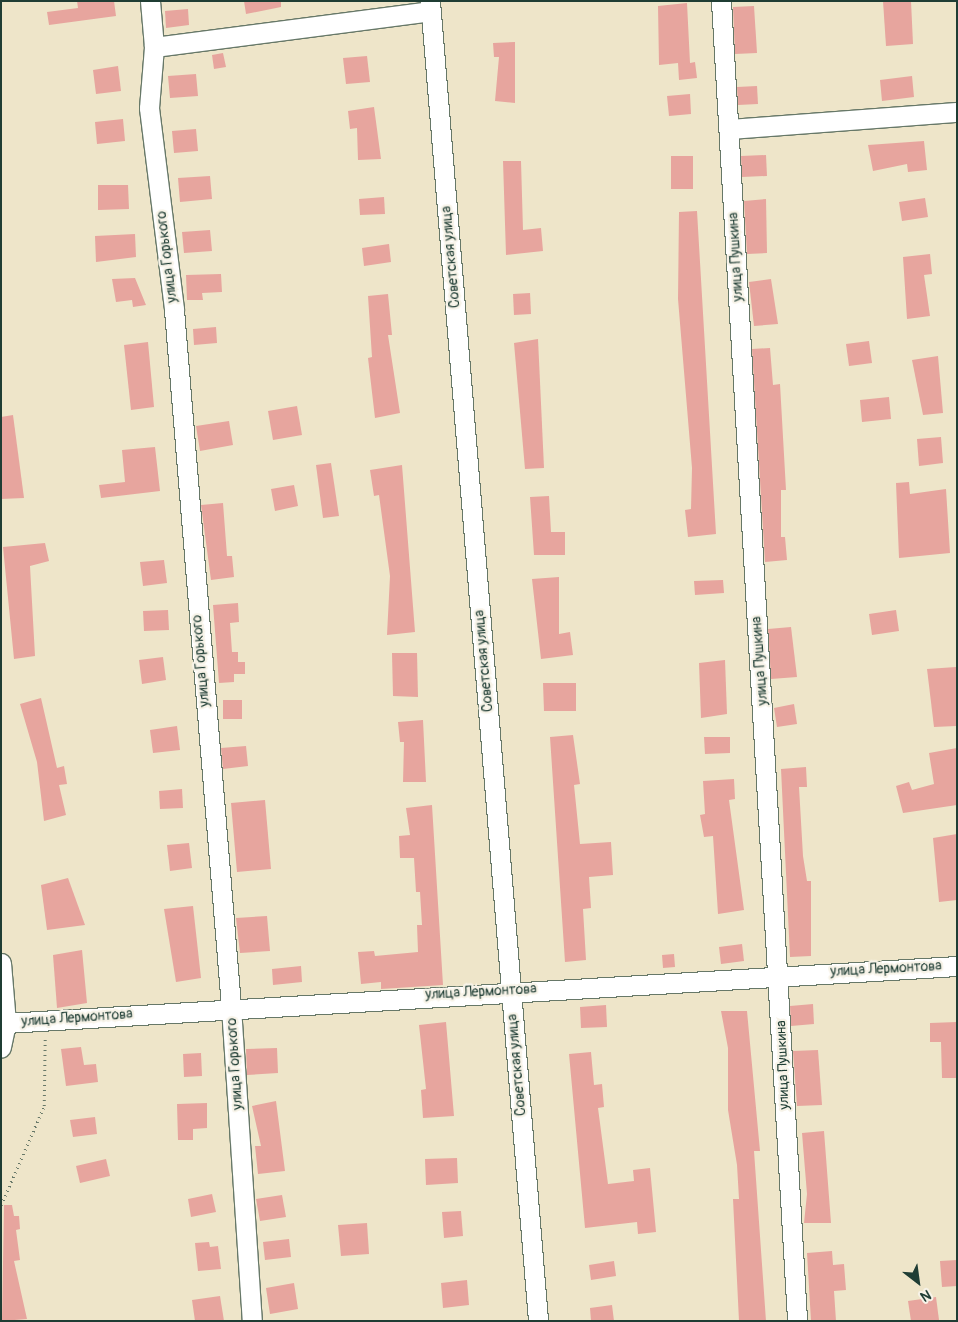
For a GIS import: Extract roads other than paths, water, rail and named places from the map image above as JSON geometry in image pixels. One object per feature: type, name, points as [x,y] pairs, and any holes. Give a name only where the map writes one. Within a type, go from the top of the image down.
[{"type":"street","name":"улица Горького","points":[[150,1],[154,47],[149,108],[174,310],[231,1007],[252,1321]]},
{"type":"street","name":"улица Пушкина","points":[[721,1],[779,975],[797,1321]]},
{"type":"street","points":[[154,47],[430,6]]},
{"type":"street","name":"Советская улица","points":[[430,6],[538,1321]]},
{"type":"street","points":[[729,130],[957,112]]},
{"type":"street","points":[[1,963],[6,1023],[1,1046]]},
{"type":"street","name":"улица Лермонтова","points":[[6,1023],[46,1022],[231,1007],[957,966]]}]
